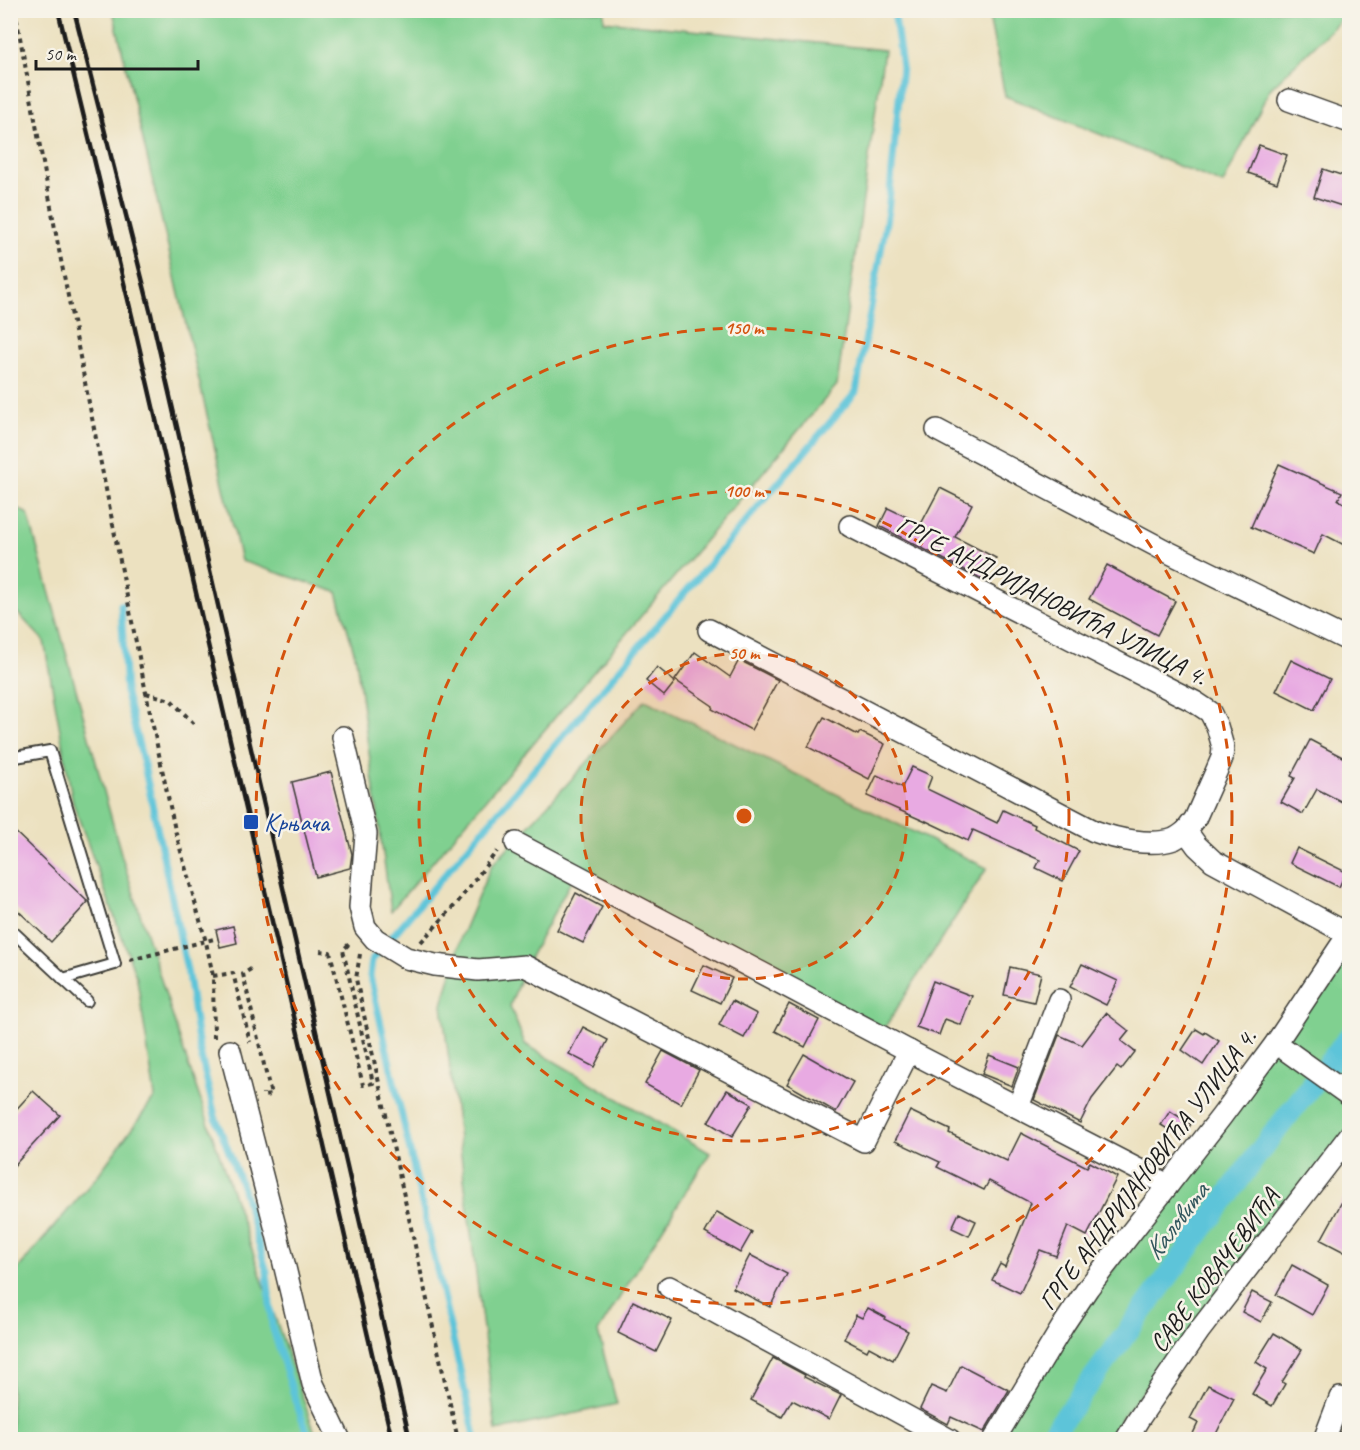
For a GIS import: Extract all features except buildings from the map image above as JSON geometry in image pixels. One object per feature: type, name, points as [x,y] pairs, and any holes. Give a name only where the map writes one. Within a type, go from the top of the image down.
[{"type":"street","points":[[1289,100],[1350,122]]},
{"type":"street","points":[[937,430],[1168,552],[1350,641]]},
{"type":"street","name":"ГРГЕ АНДРИЈАНОВИЋА УЛИЦА 4.","points":[[849,526],[1195,702],[1210,712],[1223,747],[1222,758],[1195,819],[1186,831],[1197,846],[1213,861],[1349,933],[1276,1043],[1088,1288],[994,1440]]},
{"type":"street","points":[[709,630],[1094,831],[1121,839],[1153,842],[1173,839],[1186,831]]},
{"type":"street","points":[[343,737],[366,834],[360,907],[370,933],[403,956],[435,965],[478,970],[525,966],[864,1142],[909,1051]]},
{"type":"street","points":[[516,843],[1168,1185]]},
{"type":"street","points":[[1018,1107],[1059,1000]]},
{"type":"street","points":[[1276,1043],[1350,1096]]},
{"type":"street","points":[[230,1051],[273,1215],[313,1384],[340,1440]]},
{"type":"street","name":"САВЕ КОВАЧЕВИЋА","points":[[1126,1440],[1199,1331],[1350,1135]]},
{"type":"street","points":[[669,1287],[950,1440]]},
{"type":"street","points":[[1324,1440],[1340,1398]]},
{"type":"lane","points":[[10,758],[50,751],[115,964],[63,979]]},
{"type":"lane","points":[[10,929],[87,1002]]},
{"type":"path","points":[[15,10],[58,245],[146,693],[175,830],[213,976],[215,1046],[230,1051]]},
{"type":"path","points":[[146,693],[171,700],[194,724]]},
{"type":"path","points":[[403,956],[457,903],[502,844],[516,843]]},
{"type":"path","points":[[370,933],[356,979],[459,1440]]},
{"type":"path","points":[[139,958],[218,938]]},
{"type":"path","points":[[320,951],[330,952],[363,1085],[373,1083],[343,950]]},
{"type":"path","points":[[251,969],[243,974],[271,1095],[263,1096],[261,1085]]},
{"type":"path","points":[[213,976],[233,973],[253,1051]]},
{"type":"green space","points":[[1349,10],[1270,89],[1223,184],[1005,96],[988,11]]},
{"type":"green space","points":[[113,11],[604,11],[604,21],[884,50],[837,385],[391,911],[356,659],[337,592],[241,561]]},
{"type":"green space","points":[[11,505],[28,514],[122,857],[183,1049],[317,1439],[11,1439],[11,1277],[98,1175],[155,1097],[137,979],[73,803],[44,641],[11,606]]},
{"type":"green space","points":[[645,700],[987,868],[880,1035],[575,874],[525,966],[510,1006],[525,1044],[710,1153],[598,1332],[617,1404],[496,1431],[442,1005],[461,937],[491,866]]},
{"type":"green space","points":[[1349,932],[1349,1133],[1122,1417],[1109,1439],[994,1440]]},
{"type":"waterway","points":[[476,1440],[370,976],[372,960],[856,392],[888,211],[902,67],[894,10]]},
{"type":"waterway","points":[[121,605],[126,694],[144,765],[188,975],[199,1047],[215,1116],[242,1186],[267,1272],[272,1326],[310,1440]]},
{"type":"waterway","name":"Каловита","points":[[1048,1440],[1260,1151],[1350,1036]]},
{"type":"railway","points":[[58,10],[132,316],[392,1440]]},
{"type":"railway","points":[[74,10],[151,314],[410,1440]]},
{"type":"place","name":"Крњача","points":[[251,822]]}]
